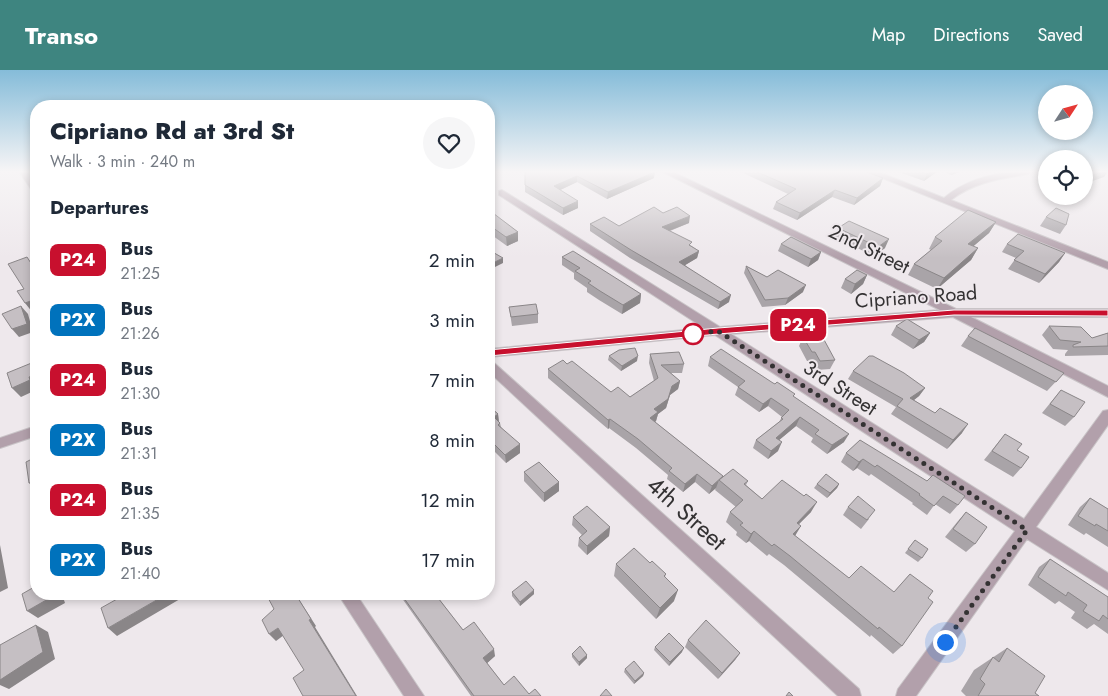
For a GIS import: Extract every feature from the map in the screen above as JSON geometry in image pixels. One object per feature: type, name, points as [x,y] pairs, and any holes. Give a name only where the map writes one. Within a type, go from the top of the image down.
[{"type":"street","name":"3rd Street","points":[[513,200],[1108,582]]},
{"type":"street","name":"2nd Street","points":[[724,200],[1084,378],[1108,392]]},
{"type":"street","points":[[945,201],[1108,266]]},
{"type":"street","name":"Cipriano Road","points":[[495,352],[718,331],[954,313],[1108,313]]},
{"type":"street","name":"4th Street","points":[[495,370],[852,696]]},
{"type":"street","points":[[905,696],[1027,530],[1108,415]]},
{"type":"street","points":[[0,443],[30,433]]},
{"type":"street","points":[[350,600],[415,696]]},
{"type":"building","points":[[550,200],[578,201],[563,208]]},
{"type":"building","points":[[779,200],[819,200],[800,213],[776,202]]},
{"type":"building","points":[[654,207],[663,213],[677,207],[690,216],[662,227],[692,242],[689,245],[699,251],[679,262],[731,295],[720,302],[590,224],[604,217],[619,226]]},
{"type":"building","points":[[1056,208],[1069,214],[1066,225],[1046,217]]},
{"type":"building","points":[[968,210],[996,222],[968,244],[978,248],[944,278],[914,264],[942,241],[935,237]]},
{"type":"building","points":[[495,215],[518,232],[506,237],[495,229]]},
{"type":"building","points":[[849,221],[889,239],[878,247],[838,228]]},
{"type":"building","points":[[1018,234],[1065,253],[1045,274],[1014,260],[1024,251],[1007,244]]},
{"type":"building","points":[[791,237],[821,252],[811,259],[781,244]]},
{"type":"building","points":[[573,251],[641,294],[623,305],[600,291],[588,283],[591,281],[575,271],[580,268],[562,257]]},
{"type":"building","points":[[495,253],[503,258],[495,262]]},
{"type":"building","points":[[27,257],[30,262],[30,301],[25,303],[17,291],[24,289],[8,264]]},
{"type":"building","points":[[746,266],[767,277],[778,270],[806,285],[788,298],[765,300]]},
{"type":"building","points":[[857,270],[867,275],[855,284],[845,279]]},
{"type":"building","points":[[536,304],[538,314],[511,317],[509,307]]},
{"type":"building","points":[[21,306],[27,324],[12,329],[2,314]]},
{"type":"building","points":[[907,319],[930,333],[919,340],[896,326]]},
{"type":"building","points":[[1049,326],[1081,327],[1092,338],[1108,333],[1108,346],[1073,347],[1073,345],[1081,342],[1060,340]]},
{"type":"building","points":[[975,328],[1064,373],[1056,382],[968,336]]},
{"type":"building","points":[[822,336],[835,360],[820,361],[803,337]]},
{"type":"building","points":[[635,348],[638,356],[622,366],[609,356],[619,350]]},
{"type":"building","points":[[721,349],[773,383],[777,382],[795,394],[793,396],[849,434],[832,445],[815,434],[819,430],[800,417],[776,438],[782,442],[771,451],[756,440],[783,419],[781,418],[789,410],[771,398],[763,404],[738,387],[745,381],[710,357]]},
{"type":"building","points":[[679,352],[684,364],[661,365],[680,381],[672,386],[668,399],[654,409],[658,412],[650,418],[723,476],[712,486],[697,474],[685,484],[669,471],[672,468],[638,439],[610,419],[608,420],[548,369],[563,360],[567,364],[572,361],[611,392],[618,387],[630,397],[658,378],[650,354]]},
{"type":"building","points":[[869,356],[873,356],[904,373],[925,388],[910,398],[935,413],[940,408],[968,424],[953,440],[897,406],[903,399],[853,371]]},
{"type":"building","points":[[30,364],[30,380],[12,388],[7,373]]},
{"type":"building","points":[[1061,390],[1085,402],[1074,417],[1050,404]]},
{"type":"building","points":[[495,418],[500,423],[498,425],[520,444],[505,455],[495,445]]},
{"type":"building","points":[[1005,434],[1022,444],[1017,450],[1029,457],[1021,468],[992,451]]},
{"type":"building","points":[[860,440],[927,481],[933,475],[965,496],[958,505],[943,496],[934,506],[920,494],[877,465],[875,467],[863,459],[859,462],[846,453]]},
{"type":"building","points":[[30,460],[29,483],[26,462]]},
{"type":"building","points":[[539,462],[559,482],[544,493],[524,472]]},
{"type":"building","points":[[733,469],[748,481],[744,484],[762,499],[782,480],[804,496],[806,494],[817,502],[797,523],[801,526],[793,534],[849,578],[861,566],[894,592],[910,574],[933,591],[928,598],[933,602],[902,646],[879,627],[878,629],[774,544],[772,546],[754,531],[751,534],[740,525],[743,523],[730,512],[743,500],[719,480]]},
{"type":"building","points":[[826,474],[839,484],[830,493],[817,484]]},
{"type":"building","points":[[858,496],[875,510],[867,520],[848,507]]},
{"type":"building","points":[[1090,498],[1108,509],[1108,531],[1078,516]]},
{"type":"building","points":[[587,506],[610,527],[587,546],[579,538],[587,531],[573,517]]},
{"type":"building","points":[[966,512],[987,527],[975,544],[953,529]]},
{"type":"building","points":[[915,540],[928,549],[922,558],[908,549]]},
{"type":"building","points":[[634,548],[650,563],[652,561],[666,574],[664,576],[678,590],[660,608],[616,564]]},
{"type":"building","points":[[1050,559],[1108,597],[1108,619],[1103,615],[1099,621],[1083,611],[1087,605],[1068,592],[1066,596],[1038,577]]},
{"type":"building","points":[[526,581],[534,590],[520,602],[512,592]]},
{"type":"building","points":[[30,589],[30,600],[46,600],[27,611],[22,594]]},
{"type":"building","points":[[115,600],[157,600],[108,628],[101,608]]},
{"type":"building","points":[[269,600],[299,600],[311,619],[309,620],[356,696],[303,696],[293,678],[304,670],[278,628],[269,634],[262,620],[274,609]]},
{"type":"building","points":[[405,600],[440,600],[463,630],[474,622],[494,649],[483,658],[504,685],[514,676],[529,694],[535,689],[541,696],[474,696]]},
{"type":"building","points":[[706,620],[740,653],[722,673],[688,640]]},
{"type":"building","points":[[36,625],[43,652],[0,680],[0,645]]},
{"type":"building","points":[[669,633],[684,648],[670,662],[655,647]]},
{"type":"building","points":[[580,646],[587,655],[579,662],[572,654]]},
{"type":"building","points":[[1007,648],[1045,676],[1035,693],[1039,696],[978,696],[985,684],[980,679],[993,657],[999,662]]},
{"type":"building","points":[[634,661],[644,673],[635,681],[625,669]]},
{"type":"building","points":[[606,689],[612,696],[600,696]]},
{"type":"bus line","name":"P24","points":[[495,352],[718,331],[954,313],[1108,313]]},
{"type":"route","points":[[693,334],[718,331],[1027,530],[945,642]]}]
